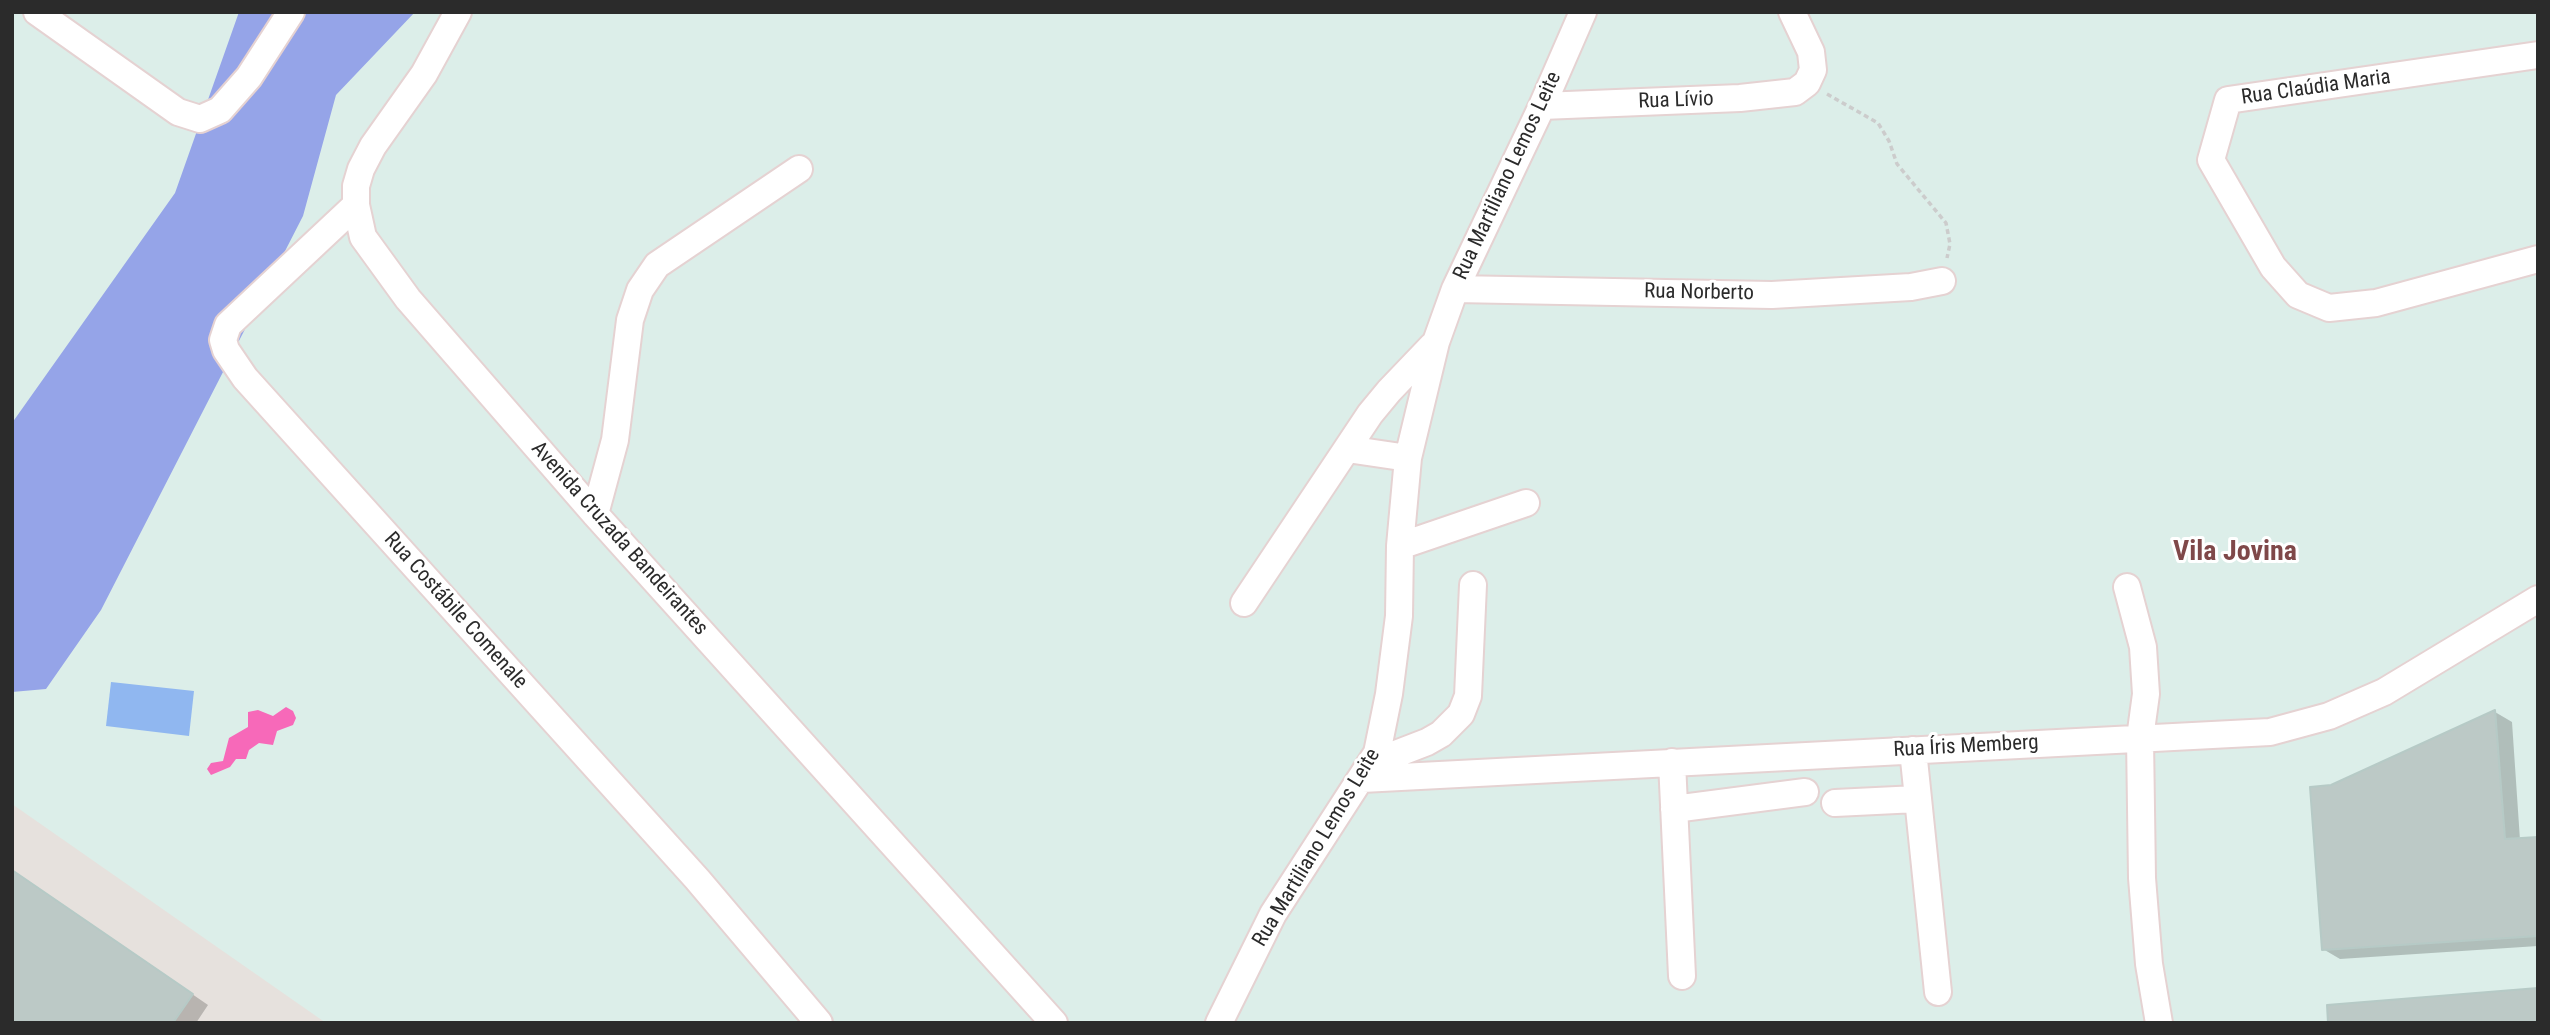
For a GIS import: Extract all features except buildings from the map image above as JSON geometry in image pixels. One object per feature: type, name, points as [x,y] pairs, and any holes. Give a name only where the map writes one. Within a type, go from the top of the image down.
[{"type":"street","points":[[37,12],[178,112],[200,119],[220,110],[250,77],[291,12]]},
{"type":"street","name":"Avenida Cruzada Bandeirantes","points":[[458,12],[424,74],[373,146],[361,169],[356,186],[356,205],[363,237],[385,270],[595,514],[1055,1023]]},
{"type":"street","name":"Rua Martiliano Lemos Leite","points":[[1219,1023],[1273,914],[1377,753],[1389,694],[1399,615],[1400,546],[1408,457],[1436,342],[1455,289],[1542,106],[1583,12]]},
{"type":"street","points":[[1792,12],[1811,52],[1813,70],[1807,83]]},
{"type":"street","name":"Rua Claúdia Maria","points":[[2538,55],[2228,100],[2211,160],[2273,267],[2298,295],[2329,308],[2376,303],[2538,259]]},
{"type":"street","name":"Rua Lívio","points":[[1542,106],[1740,98],[1795,92],[1807,83]]},
{"type":"street","points":[[595,514],[615,440],[630,320],[640,290],[657,265],[799,169]]},
{"type":"street","name":"Rua Costábile Comenale","points":[[356,205],[228,325],[223,340],[226,351],[245,378],[697,879],[819,1023]]},
{"type":"street","name":"Rua Norberto","points":[[1455,289],[1772,295],[1887,289],[1942,281]]},
{"type":"street","name":"Rua Martiliano Lemos Leite","points":[[1244,603],[1389,391],[1436,342]]},
{"type":"street","points":[[1347,449],[1408,457]]},
{"type":"street","points":[[1400,546],[1527,503]]},
{"type":"street","points":[[1366,772],[1434,738],[1452,725],[1461,714],[1468,696],[1474,585]]},
{"type":"street","points":[[2127,587],[2143,647],[2146,694],[2140,738],[2142,878],[2149,964],[2160,1023]]},
{"type":"street","name":"Rua Íris Memberg","points":[[1366,772],[1672,762],[2270,733],[2329,716],[2384,692],[2538,599]]},
{"type":"street","points":[[1913,750],[1938,992]]},
{"type":"street","points":[[1672,762],[1682,976]]},
{"type":"street","points":[[1674,809],[1805,792]]},
{"type":"street","points":[[1835,803],[1917,799]]},
{"type":"path","points":[[1807,83],[1878,123],[1889,141],[1897,164],[1945,223],[1950,244],[1942,281]]},
{"type":"shaded area","points":[[239,12],[415,12],[336,95],[303,216],[101,610],[46,689],[12,692],[12,423],[175,193]]},
{"type":"shaded area","points":[[111,682],[194,691],[189,736],[106,726]]},
{"type":"shaded area","points":[[286,707],[293,711],[296,718],[293,725],[277,731],[273,745],[259,743],[249,750],[246,759],[236,759],[230,767],[211,775],[207,769],[211,763],[223,761],[229,738],[248,727],[248,712],[258,710],[273,716]]},
{"type":"shaded area","points":[[12,804],[326,1023],[12,1023]]},
{"type":"district","name":"Vila Jovina","points":[[2235,553]]}]
